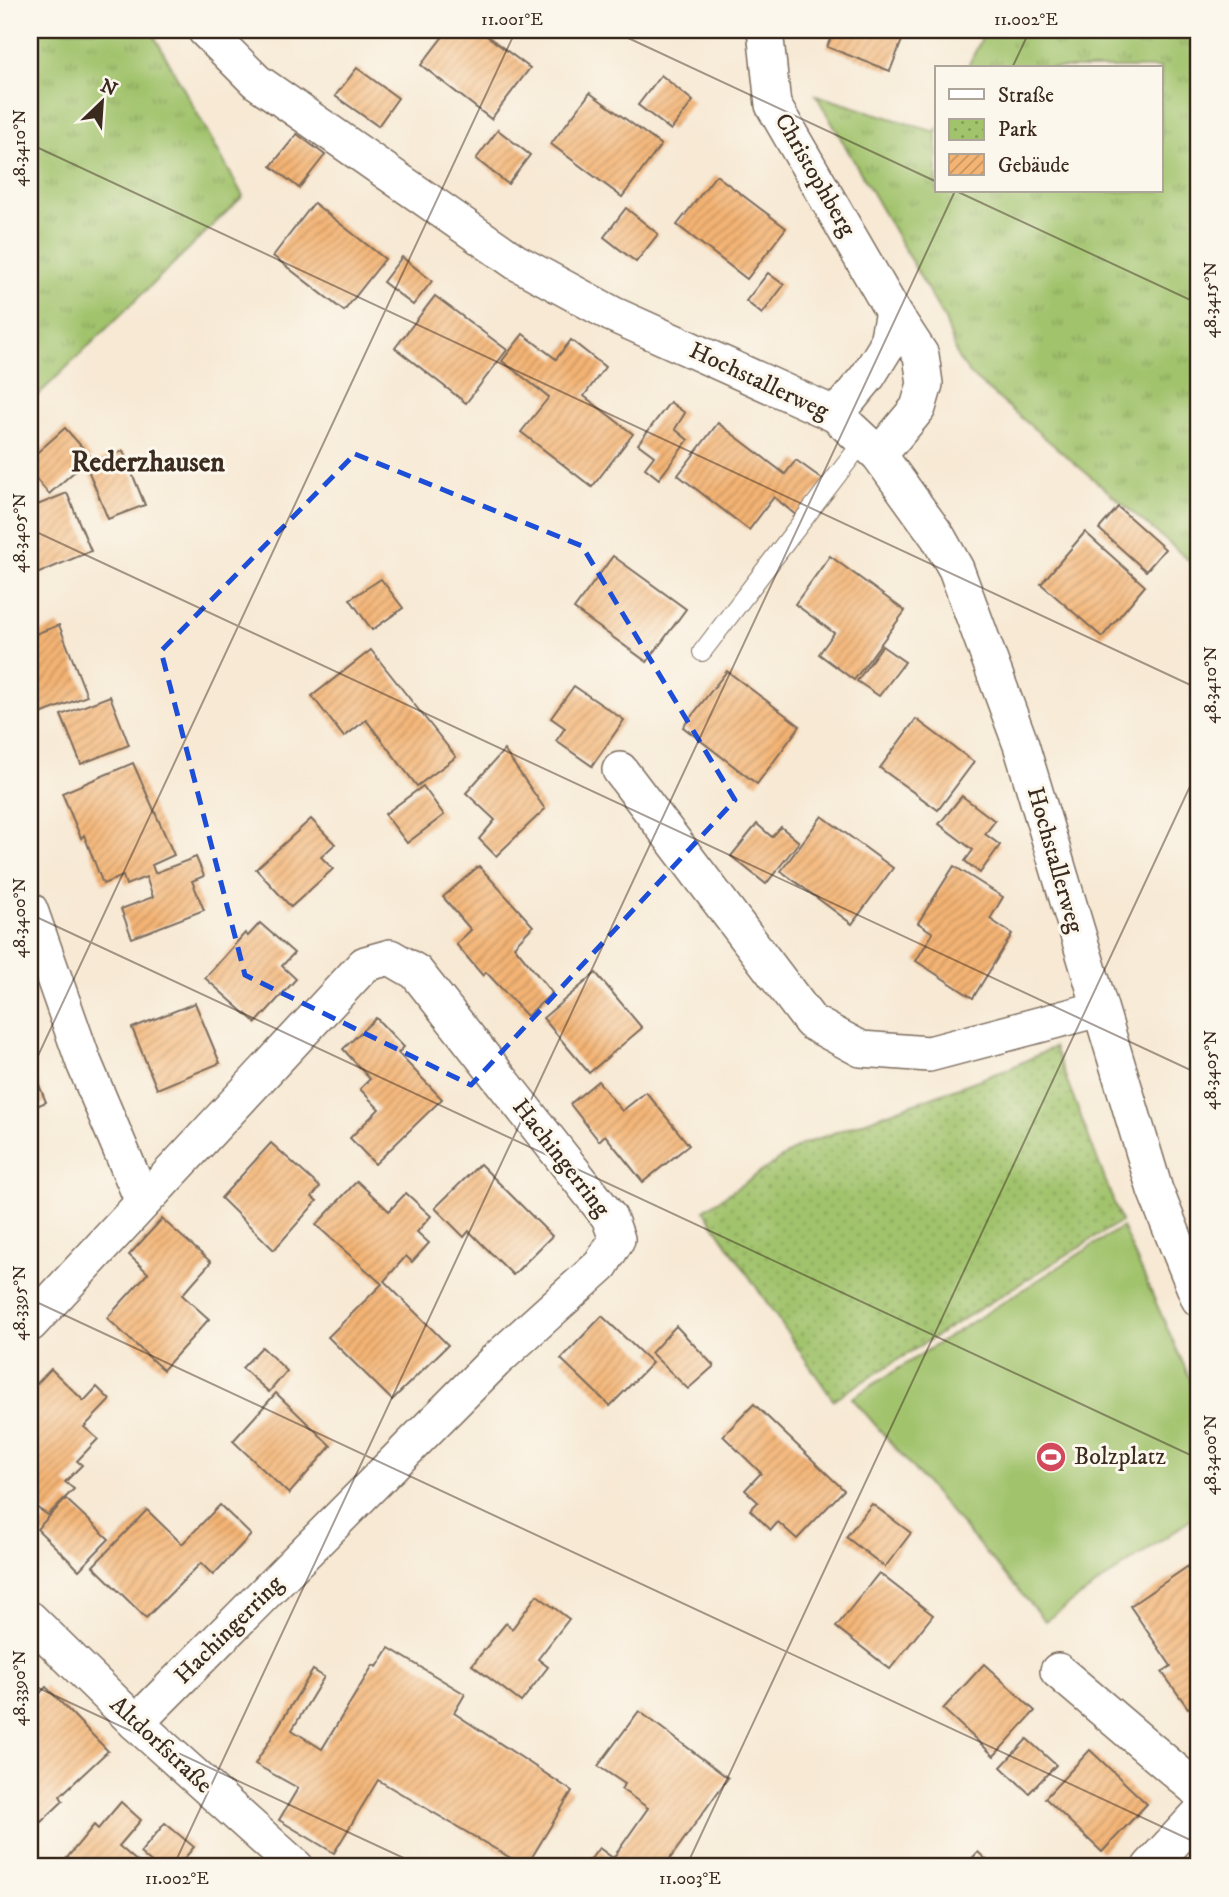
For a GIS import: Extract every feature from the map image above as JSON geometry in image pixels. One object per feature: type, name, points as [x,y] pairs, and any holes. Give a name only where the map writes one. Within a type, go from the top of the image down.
[{"type":"street","name":"Hochstallerweg","points":[[205,30],[256,81],[516,262],[612,314],[836,415],[872,447],[939,537],[956,569],[1021,745],[1155,1190],[1199,1299]]},
{"type":"street","name":"Christophberg","points":[[765,30],[773,105],[893,312],[921,355],[925,384],[918,408],[872,447]]},
{"type":"street","points":[[836,415],[868,376],[886,347],[893,312]]},
{"type":"street","points":[[620,769],[811,1022],[861,1049],[929,1054],[1099,1009]]},
{"type":"street","points":[[30,910],[84,1063],[143,1202]]},
{"type":"street","name":"Hachingerring","points":[[30,1324],[365,964],[390,957],[416,972],[609,1217],[617,1239],[601,1265],[495,1361],[136,1723]]},
{"type":"street","name":"Altdorfstraße","points":[[30,1619],[136,1723],[296,1867]]},
{"type":"street","points":[[1058,1671],[1199,1791]]},
{"type":"street","points":[[1150,1867],[1199,1814]]},
{"type":"lane","points":[[702,652],[872,447]]},
{"type":"highlighted area","points":[[355,454],[582,546],[735,800],[471,1085],[245,975],[161,651]]},
{"type":"green space","points":[[30,30],[151,30],[243,196],[30,403]]},
{"type":"green space","points":[[986,30],[1199,30],[1197,567],[972,376],[958,358],[945,320],[816,95],[935,132],[935,192],[1162,192],[1162,66],[968,66]]},
{"type":"green space","points":[[1054,1047],[1121,1221],[833,1400],[704,1210],[801,1145],[1008,1069]]},
{"type":"green space","name":"Bolzplatz","points":[[1122,1227],[1199,1399],[1199,1514],[1045,1621],[852,1398]]},
{"type":"building","points":[[448,30],[479,30],[530,68],[491,119],[421,65]]},
{"type":"building","points":[[834,30],[906,30],[890,71],[827,47]]},
{"type":"building","points":[[357,68],[398,98],[378,126],[335,96]]},
{"type":"building","points":[[661,75],[693,101],[671,130],[638,105]]},
{"type":"building","points":[[590,93],[661,145],[622,197],[551,144]]},
{"type":"building","points":[[498,130],[530,155],[508,184],[476,159]]},
{"type":"building","points":[[297,134],[325,155],[299,188],[271,166]]},
{"type":"building","points":[[716,175],[786,228],[747,279],[677,225]]},
{"type":"building","points":[[314,203],[385,259],[344,311],[273,256]]},
{"type":"building","points":[[626,208],[658,234],[636,262],[604,237]]},
{"type":"building","points":[[402,257],[432,281],[413,305],[383,282]]},
{"type":"building","points":[[768,273],[784,285],[762,314],[746,301]]},
{"type":"building","points":[[435,296],[507,350],[466,403],[395,348]]},
{"type":"building","points":[[523,334],[556,359],[571,340],[605,367],[584,396],[633,434],[592,487],[521,432],[549,397],[502,361]]},
{"type":"building","points":[[670,402],[685,413],[675,429],[688,440],[659,479],[645,468],[654,456],[638,444]]},
{"type":"building","points":[[718,423],[785,474],[796,460],[825,481],[797,516],[774,497],[749,530],[678,475]]},
{"type":"building","points":[[65,428],[91,457],[49,494],[30,472],[30,459]]},
{"type":"building","points":[[123,451],[145,505],[108,519],[86,465]]},
{"type":"building","points":[[67,493],[91,551],[32,576],[30,508]]},
{"type":"building","points":[[1118,507],[1165,549],[1146,571],[1099,529]]},
{"type":"building","points":[[1085,532],[1145,586],[1102,637],[1041,584]]},
{"type":"building","points":[[613,556],[686,609],[647,662],[574,609]]},
{"type":"building","points":[[830,556],[905,611],[854,680],[819,654],[834,633],[795,604]]},
{"type":"building","points":[[381,579],[403,608],[372,630],[350,599]]},
{"type":"building","points":[[59,625],[87,696],[30,718],[30,636]]},
{"type":"building","points":[[882,646],[905,662],[879,696],[857,681]]},
{"type":"building","points":[[371,650],[456,757],[417,786],[366,720],[344,737],[312,696]]},
{"type":"building","points":[[727,671],[800,726],[757,784],[683,727]]},
{"type":"building","points":[[574,686],[624,720],[592,766],[556,741],[565,728],[551,718]]},
{"type":"building","points":[[110,696],[129,745],[81,764],[61,715]]},
{"type":"building","points":[[916,719],[974,762],[938,810],[880,768]]},
{"type":"building","points":[[504,750],[545,809],[496,856],[479,839],[495,820],[466,793]]},
{"type":"building","points":[[133,763],[174,855],[152,865],[155,873],[196,857],[204,876],[192,881],[204,910],[132,938],[121,909],[153,897],[146,877],[126,885],[123,876],[103,884],[84,835],[81,838],[62,793]]},
{"type":"building","points":[[423,786],[444,815],[407,843],[385,814]]},
{"type":"building","points":[[962,796],[995,821],[985,834],[1000,845],[980,873],[965,861],[973,850],[939,824]]},
{"type":"building","points":[[822,816],[893,868],[852,924],[781,871]]},
{"type":"building","points":[[311,819],[335,844],[321,857],[333,869],[291,907],[256,869]]},
{"type":"building","points":[[757,824],[772,837],[781,827],[799,842],[766,884],[731,856]]},
{"type":"building","points":[[479,866],[533,926],[514,946],[552,993],[527,1016],[486,972],[483,976],[456,944],[471,930],[443,897]]},
{"type":"building","points":[[954,866],[1003,897],[990,919],[1012,934],[973,998],[916,961],[933,933],[918,923]]},
{"type":"building","points":[[260,923],[294,953],[282,966],[296,979],[256,1023],[205,978],[245,933],[248,936]]},
{"type":"building","points":[[596,973],[642,1028],[589,1073],[543,1018]]},
{"type":"building","points":[[195,1003],[220,1063],[157,1089],[132,1028]]},
{"type":"building","points":[[376,1018],[404,1047],[398,1053],[442,1099],[375,1164],[350,1138],[379,1109],[360,1089],[370,1079],[343,1049]]},
{"type":"building","points":[[30,1063],[46,1102],[30,1109]]},
{"type":"building","points":[[598,1081],[622,1111],[646,1092],[689,1145],[643,1182],[605,1135],[599,1141],[570,1104]]},
{"type":"building","points":[[271,1143],[320,1187],[312,1197],[317,1201],[274,1250],[221,1198]]},
{"type":"building","points":[[480,1164],[552,1236],[513,1275],[469,1231],[464,1237],[435,1208]]},
{"type":"building","points":[[357,1181],[389,1211],[406,1193],[431,1216],[417,1232],[429,1243],[412,1262],[406,1256],[384,1281],[448,1345],[392,1400],[328,1337],[382,1284],[316,1225]]},
{"type":"building","points":[[162,1219],[211,1262],[182,1295],[209,1319],[163,1370],[107,1318],[148,1273],[129,1255]]},
{"type":"building","points":[[602,1316],[652,1363],[610,1406],[561,1359]]},
{"type":"building","points":[[676,1326],[714,1366],[688,1389],[651,1353]]},
{"type":"building","points":[[262,1347],[287,1371],[269,1392],[242,1368]]},
{"type":"building","points":[[51,1369],[84,1401],[97,1387],[110,1400],[84,1427],[98,1439],[77,1461],[82,1465],[65,1482],[74,1489],[48,1515],[30,1503],[30,1391]]},
{"type":"building","points":[[276,1393],[331,1446],[289,1494],[233,1441]]},
{"type":"building","points":[[754,1404],[844,1490],[797,1539],[778,1522],[771,1530],[750,1510],[758,1502],[745,1490],[761,1473],[723,1436]]},
{"type":"building","points":[[66,1499],[109,1539],[79,1570],[37,1529]]},
{"type":"building","points":[[872,1504],[911,1533],[885,1567],[846,1537]]},
{"type":"building","points":[[220,1505],[251,1535],[213,1575],[201,1563],[146,1618],[93,1566],[147,1510],[182,1544]]},
{"type":"building","points":[[1190,1565],[1199,1579],[1199,1700],[1188,1708],[1162,1672],[1171,1666],[1130,1606]]},
{"type":"building","points":[[879,1573],[933,1615],[890,1669],[836,1627]]},
{"type":"building","points":[[537,1595],[569,1619],[538,1659],[548,1667],[521,1702],[472,1665],[506,1623],[512,1629]]},
{"type":"building","points":[[389,1648],[465,1694],[454,1713],[572,1791],[526,1867],[378,1780],[334,1853],[279,1820],[298,1788],[255,1764],[313,1670],[324,1677],[292,1730],[322,1749],[373,1665],[377,1667]]},
{"type":"building","points":[[984,1664],[1035,1711],[994,1756],[943,1709]]},
{"type":"building","points":[[46,1687],[108,1751],[60,1796],[63,1801],[41,1822],[30,1810],[30,1703]]},
{"type":"building","points":[[639,1711],[728,1778],[664,1867],[585,1867],[599,1848],[613,1858],[648,1808],[621,1789],[625,1784],[598,1766]]},
{"type":"building","points":[[1027,1739],[1056,1765],[1029,1793],[1001,1767]]},
{"type":"building","points":[[1090,1750],[1147,1804],[1102,1852],[1045,1798]]},
{"type":"building","points":[[121,1802],[141,1820],[119,1846],[140,1864],[138,1867],[61,1865],[94,1825],[98,1829]]},
{"type":"building","points":[[165,1823],[194,1847],[177,1867],[156,1867],[140,1853]]},
{"type":"building","points":[[978,1852],[994,1867],[964,1867]]},
{"type":"place","name":"Bolzplatz","points":[[1051,1457]]},
{"type":"district","name":"Rederzhausen","points":[[148,462]]}]
